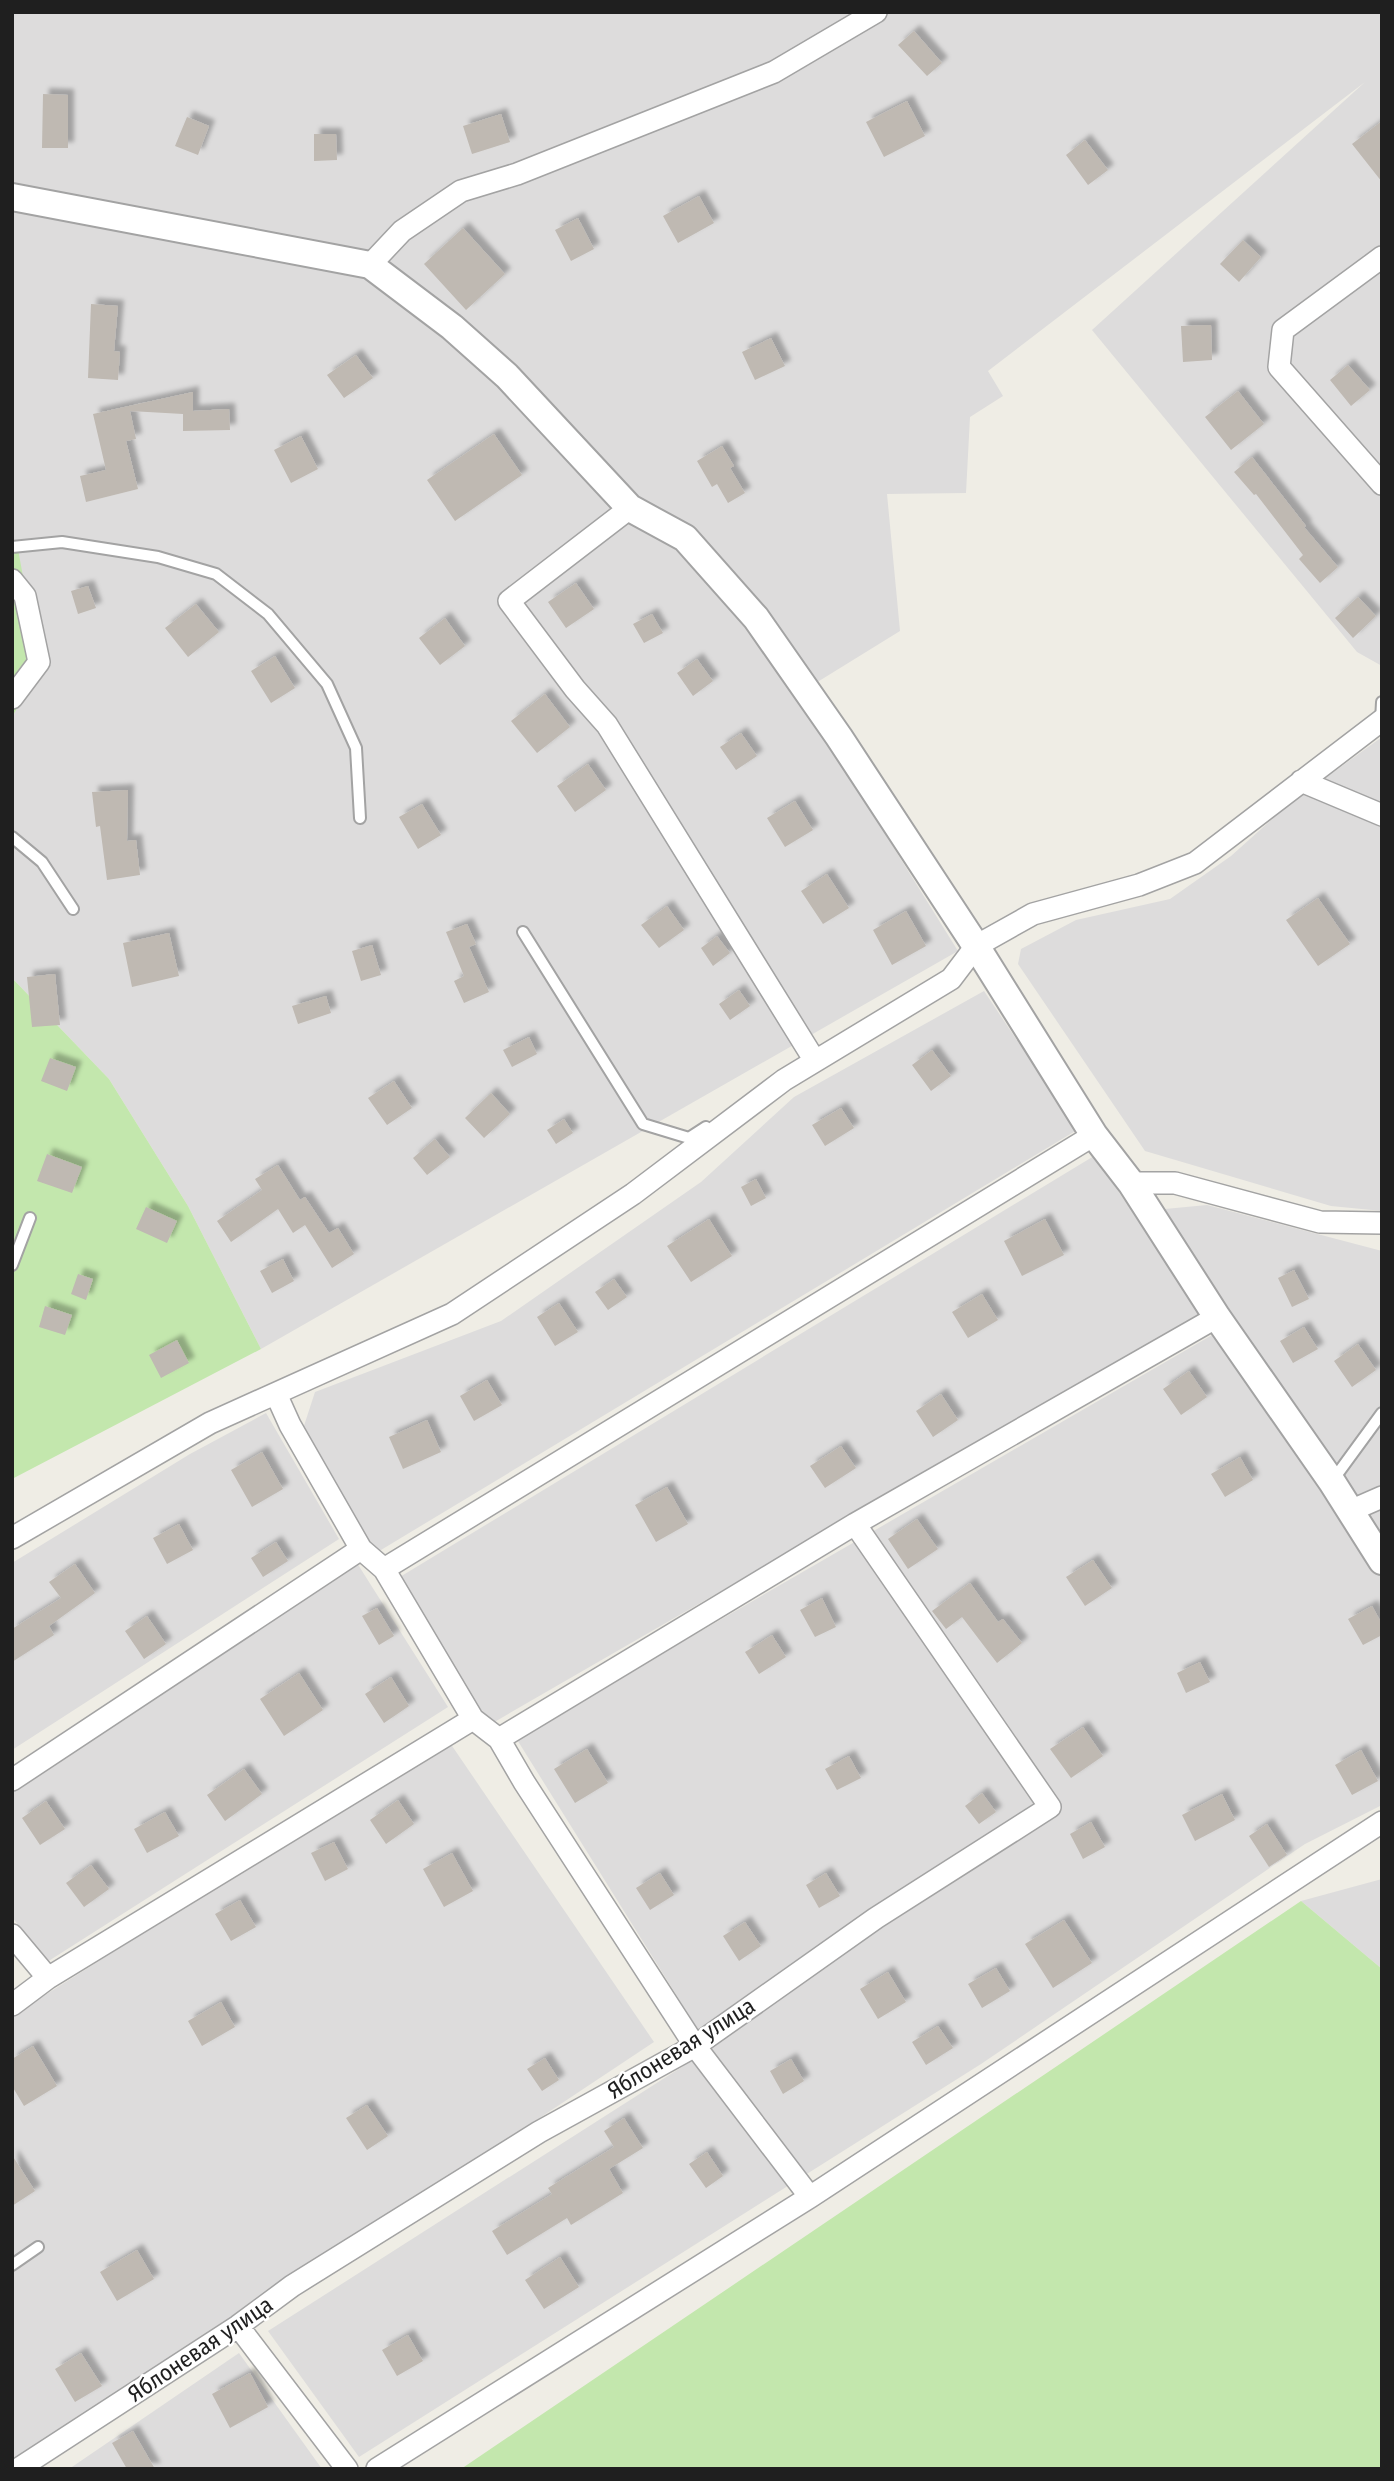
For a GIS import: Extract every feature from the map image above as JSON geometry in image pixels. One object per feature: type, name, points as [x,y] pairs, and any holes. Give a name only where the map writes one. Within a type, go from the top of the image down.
[{"type":"street","points":[[370,265],[402,231],[461,191],[517,174],[774,72],[876,12]]},
{"type":"street","points":[[12,197],[370,265],[452,327],[506,376],[630,508],[685,538],[756,618],[839,737],[976,946],[1094,1135],[1131,1183],[1217,1317],[1332,1482],[1382,1561]]},
{"type":"street","points":[[1382,257],[1283,330],[1279,367],[1382,484]]},
{"type":"street","points":[[630,508],[509,601],[607,725],[815,1061]]},
{"type":"street","points":[[12,580],[25,596],[38,662],[12,698]]},
{"type":"street","points":[[12,1538],[210,1423],[452,1314],[633,1194],[784,1080],[951,979],[976,946],[1033,914],[1139,885],[1195,863],[1301,781],[1381,714]]},
{"type":"street","points":[[1301,781],[1382,815]]},
{"type":"street","points":[[384,1569],[1094,1135]]},
{"type":"street","points":[[1131,1183],[1175,1182],[1320,1222],[1382,1223]]},
{"type":"street","points":[[499,1739],[855,1524],[1217,1317]]},
{"type":"street","points":[[276,1394],[290,1425],[361,1549],[384,1569],[473,1719],[499,1739],[524,1783],[695,2046],[810,2197]]},
{"type":"street","points":[[1350,1511],[1382,1497]]},
{"type":"street","name":"Яблоневая улица","points":[[18,2469],[238,2326],[292,2286],[539,2132],[695,2046],[876,1918],[1050,1807],[855,1524]]},
{"type":"street","points":[[12,1780],[361,1549]]},
{"type":"street","points":[[12,2005],[48,1978],[473,1719]]},
{"type":"street","points":[[377,2469],[810,2197],[1382,1822]]},
{"type":"street","points":[[12,1935],[48,1978]]},
{"type":"street","points":[[238,2326],[347,2469]]},
{"type":"lane","points":[[12,547],[62,542],[159,557],[216,573],[268,614],[327,684],[356,748],[360,818]]},
{"type":"lane","points":[[12,837],[42,862],[74,909]]},
{"type":"lane","points":[[523,932],[643,1124],[689,1138],[784,1080]]},
{"type":"lane","points":[[12,1265],[30,1218]]},
{"type":"lane","points":[[1332,1482],[1382,1413]]},
{"type":"lane","points":[[12,2265],[38,2247]]},
{"type":"shaded area","points":[[12,12],[1382,12],[1382,666],[1357,652],[1092,330],[1365,82],[988,371],[1003,396],[970,417],[966,493],[887,494],[900,631],[798,694],[958,951],[261,1349],[188,1206],[109,1079],[12,978],[12,717],[40,670],[12,545]]},
{"type":"shaded area","points":[[1382,737],[1382,1211],[1331,1206],[1145,1151],[1018,964],[1021,949],[1076,920],[1170,899],[1231,856],[1288,805]]},
{"type":"shaded area","points":[[984,991],[1077,1130],[371,1556],[300,1438],[315,1392],[501,1321],[701,1182],[794,1097]]},
{"type":"shaded area","points":[[1094,1156],[1202,1313],[477,1732],[385,1586]]},
{"type":"shaded area","points":[[1207,1205],[1382,1251],[1382,1538],[1207,1279],[1165,1209]]},
{"type":"shaded area","points":[[1219,1331],[1382,1578],[1382,1805],[1305,1844],[981,2064],[359,2457],[268,2331],[710,2049],[516,1738]]},
{"type":"shaded area","points":[[266,1413],[339,1539],[12,1750],[12,1563],[190,1454]]},
{"type":"shaded area","points":[[357,1563],[448,1707],[47,1962],[12,1917],[12,1792]]},
{"type":"shaded area","points":[[448,1740],[654,2042],[12,2467],[12,2016]]},
{"type":"shaded area","points":[[1382,1879],[1382,1969],[1301,1901]]},
{"type":"shaded area","points":[[239,2353],[322,2469],[69,2469]]},
{"type":"green space","points":[[12,545],[18,549],[40,670],[12,717]]},
{"type":"green space","points":[[12,978],[109,1079],[188,1206],[261,1349],[12,1479]]},
{"type":"green space","points":[[1301,1901],[1382,1969],[1382,2469],[461,2469]]},
{"type":"building","points":[[914,31],[942,63],[927,76],[898,45]]},
{"type":"building","points":[[43,94],[68,95],[68,148],[42,148]]},
{"type":"building","points":[[907,101],[925,136],[884,157],[866,122]]},
{"type":"building","points":[[501,114],[510,142],[472,154],[463,126]]},
{"type":"building","points":[[187,117],[209,126],[198,155],[175,146]]},
{"type":"building","points":[[1382,121],[1382,182],[1352,144]]},
{"type":"building","points":[[314,134],[336,134],[337,160],[314,161]]},
{"type":"building","points":[[1085,140],[1108,170],[1088,185],[1066,155]]},
{"type":"building","points":[[699,196],[714,223],[678,243],[663,216]]},
{"type":"building","points":[[578,218],[594,249],[571,261],[555,230]]},
{"type":"building","points":[[463,228],[505,274],[466,310],[424,264]]},
{"type":"building","points":[[1243,240],[1261,257],[1239,282],[1220,264]]},
{"type":"building","points":[[91,304],[118,306],[114,351],[120,352],[118,380],[88,378]]},
{"type":"building","points":[[1211,325],[1212,360],[1183,362],[1181,326]]},
{"type":"building","points":[[771,338],[785,366],[755,380],[742,352]]},
{"type":"building","points":[[356,355],[373,378],[344,398],[327,375]]},
{"type":"building","points":[[1348,365],[1370,390],[1351,406],[1330,380]]},
{"type":"building","points":[[1238,391],[1264,424],[1231,450],[1205,417]]},
{"type":"building","points":[[193,392],[193,411],[229,409],[230,430],[183,431],[183,414],[130,411],[136,439],[126,441],[138,489],[86,502],[80,476],[106,470],[93,414]]},
{"type":"building","points":[[494,434],[522,475],[455,521],[427,480]]},
{"type":"building","points":[[301,436],[318,469],[291,483],[274,450]]},
{"type":"building","points":[[722,446],[734,466],[730,468],[745,493],[728,503],[717,484],[712,487],[697,461]]},
{"type":"building","points":[[1252,457],[1306,526],[1304,527],[1338,567],[1320,583],[1299,559],[1303,555],[1256,494],[1254,495],[1234,472]]},
{"type":"building","points":[[576,583],[594,609],[566,628],[548,602]]},
{"type":"building","points":[[88,586],[96,608],[78,614],[71,591]]},
{"type":"building","points":[[1358,597],[1376,616],[1353,638],[1335,618]]},
{"type":"building","points":[[196,604],[219,632],[188,657],[165,628]]},
{"type":"building","points":[[652,614],[663,633],[644,643],[633,624]]},
{"type":"building","points":[[445,618],[465,646],[440,665],[419,638]]},
{"type":"building","points":[[275,656],[295,688],[271,703],[251,671]]},
{"type":"building","points":[[697,659],[713,681],[693,696],[677,673]]},
{"type":"building","points":[[545,694],[570,727],[537,753],[511,721]]},
{"type":"building","points":[[741,733],[757,756],[736,770],[720,747]]},
{"type":"building","points":[[588,764],[606,790],[575,812],[557,786]]},
{"type":"building","points":[[128,790],[127,841],[136,840],[140,875],[107,880],[100,826],[96,827],[92,792]]},
{"type":"building","points":[[795,801],[813,830],[785,847],[767,818]]},
{"type":"building","points":[[422,804],[441,835],[418,849],[399,817]]},
{"type":"building","points":[[827,874],[849,908],[823,924],[801,891]]},
{"type":"building","points":[[1318,898],[1350,944],[1318,966],[1286,920]]},
{"type":"building","points":[[667,906],[684,930],[659,948],[641,925]]},
{"type":"building","points":[[906,911],[926,946],[892,965],[873,930]]},
{"type":"building","points":[[467,924],[476,944],[469,947],[489,992],[464,1003],[454,981],[464,976],[446,932]]},
{"type":"building","points":[[169,933],[179,976],[132,987],[123,943]]},
{"type":"building","points":[[717,936],[730,953],[713,966],[701,948]]},
{"type":"building","points":[[372,945],[381,975],[361,981],[352,951]]},
{"type":"building","points":[[55,974],[60,1025],[32,1027],[27,977]]},
{"type":"building","points":[[739,990],[750,1006],[730,1020],[719,1004]]},
{"type":"building","points":[[326,996],[331,1013],[298,1024],[292,1006]]},
{"type":"building","points":[[529,1037],[537,1054],[512,1067],[503,1050]]},
{"type":"building","points":[[932,1050],[951,1076],[931,1091],[912,1065]]},
{"type":"building","points":[[50,1058],[76,1067],[67,1091],[41,1081]]},
{"type":"building","points":[[394,1081],[412,1108],[387,1125],[368,1098]]},
{"type":"building","points":[[491,1093],[510,1114],[484,1138],[465,1118]]},
{"type":"building","points":[[841,1108],[854,1128],[825,1146],[812,1125]]},
{"type":"building","points":[[564,1119],[573,1133],[556,1144],[547,1130]]},
{"type":"building","points":[[435,1139],[450,1157],[427,1175],[413,1158]]},
{"type":"building","points":[[47,1154],[82,1167],[72,1193],[37,1181]]},
{"type":"building","points":[[278,1165],[300,1200],[305,1197],[329,1233],[338,1228],[354,1254],[332,1268],[305,1225],[293,1233],[278,1209],[231,1242],[217,1221],[262,1190],[255,1179]]},
{"type":"building","points":[[756,1179],[766,1198],[751,1206],[741,1187]]},
{"type":"building","points":[[146,1207],[177,1221],[167,1243],[136,1229]]},
{"type":"building","points":[[709,1219],[732,1256],[691,1282],[667,1246]]},
{"type":"building","points":[[1045,1219],[1064,1255],[1022,1276],[1004,1241]]},
{"type":"building","points":[[283,1259],[294,1281],[272,1293],[260,1271]]},
{"type":"building","points":[[1294,1270],[1309,1299],[1292,1307],[1278,1278]]},
{"type":"building","points":[[78,1274],[93,1279],[86,1300],[71,1294]]},
{"type":"building","points":[[614,1279],[627,1297],[608,1310],[595,1292]]},
{"type":"building","points":[[982,1294],[998,1320],[968,1338],[952,1312]]},
{"type":"building","points":[[559,1303],[578,1332],[555,1346],[537,1317]]},
{"type":"building","points":[[45,1306],[72,1315],[65,1335],[39,1327]]},
{"type":"building","points":[[1304,1327],[1318,1349],[1293,1363],[1280,1341]]},
{"type":"building","points":[[177,1340],[189,1363],[161,1378],[149,1355]]},
{"type":"building","points":[[1358,1344],[1376,1370],[1352,1387],[1334,1361]]},
{"type":"building","points":[[1189,1371],[1207,1397],[1181,1415],[1163,1389]]},
{"type":"building","points":[[487,1380],[502,1405],[474,1421],[460,1396]]},
{"type":"building","points":[[941,1394],[958,1420],[933,1437],[916,1411]]},
{"type":"building","points":[[427,1420],[441,1452],[403,1469],[389,1437]]},
{"type":"building","points":[[841,1446],[856,1468],[825,1488],[810,1466]]},
{"type":"building","points":[[262,1452],[283,1489],[252,1507],[231,1470]]},
{"type":"building","points":[[1240,1457],[1253,1480],[1225,1497],[1211,1474]]},
{"type":"building","points":[[667,1487],[688,1524],[656,1542],[635,1505]]},
{"type":"building","points":[[917,1519],[938,1549],[908,1569],[888,1539]]},
{"type":"building","points":[[179,1524],[193,1550],[167,1564],[153,1538]]},
{"type":"building","points":[[276,1542],[288,1561],[263,1577],[251,1558]]},
{"type":"building","points":[[1093,1560],[1112,1588],[1085,1606],[1066,1577]]},
{"type":"building","points":[[75,1564],[95,1593],[49,1626],[54,1635],[12,1662],[12,1629],[61,1598],[49,1582]]},
{"type":"building","points":[[970,1583],[998,1622],[1003,1619],[1022,1643],[997,1663],[962,1617],[946,1629],[932,1611]]},
{"type":"building","points":[[822,1598],[836,1627],[815,1637],[800,1610]]},
{"type":"building","points":[[1372,1606],[1382,1624],[1382,1635],[1363,1645],[1348,1619]]},
{"type":"building","points":[[377,1608],[394,1636],[379,1645],[362,1616]]},
{"type":"building","points":[[147,1616],[166,1644],[144,1659],[125,1631]]},
{"type":"building","points":[[772,1635],[786,1657],[759,1674],[745,1652]]},
{"type":"building","points":[[1200,1662],[1210,1682],[1186,1693],[1177,1673]]},
{"type":"building","points":[[299,1673],[323,1710],[284,1736],[260,1699]]},
{"type":"building","points":[[391,1677],[409,1706],[384,1723],[365,1694]]},
{"type":"building","points":[[1083,1727],[1103,1756],[1071,1778],[1050,1749]]},
{"type":"building","points":[[587,1749],[608,1783],[575,1803],[554,1769]]},
{"type":"building","points":[[1361,1750],[1378,1781],[1352,1795],[1335,1765]]},
{"type":"building","points":[[849,1756],[861,1778],[837,1790],[825,1769]]},
{"type":"building","points":[[244,1769],[262,1794],[225,1821],[207,1795]]},
{"type":"building","points":[[982,1793],[996,1812],[979,1824],[965,1806]]},
{"type":"building","points":[[1222,1794],[1235,1820],[1195,1841],[1182,1815]]},
{"type":"building","points":[[398,1800],[414,1824],[386,1844],[370,1820]]},
{"type":"building","points":[[46,1801],[65,1829],[40,1845],[22,1818]]},
{"type":"building","points":[[165,1812],[179,1836],[147,1853],[134,1829]]},
{"type":"building","points":[[1091,1822],[1105,1847],[1083,1859],[1070,1834]]},
{"type":"building","points":[[1267,1824],[1287,1855],[1269,1867],[1249,1836]]},
{"type":"building","points":[[334,1842],[348,1869],[325,1881],[311,1853]]},
{"type":"building","points":[[452,1853],[473,1891],[444,1907],[423,1869]]},
{"type":"building","points":[[91,1865],[109,1889],[84,1907],[66,1883]]},
{"type":"building","points":[[660,1873],[674,1895],[650,1910],[636,1888]]},
{"type":"building","points":[[826,1873],[840,1896],[819,1908],[806,1885]]},
{"type":"building","points":[[240,1900],[256,1927],[231,1941],[215,1914]]},
{"type":"building","points":[[1064,1920],[1092,1963],[1053,1988],[1025,1944]]},
{"type":"building","points":[[745,1922],[761,1946],[739,1961],[723,1936]]},
{"type":"building","points":[[996,1968],[1010,1991],[982,2008],[968,1984]]},
{"type":"building","points":[[888,1972],[906,2002],[878,2019],[860,1989]]},
{"type":"building","points":[[221,2002],[235,2027],[202,2046],[188,2021]]},
{"type":"building","points":[[938,2026],[953,2048],[926,2065],[912,2042]]},
{"type":"building","points":[[33,2046],[57,2086],[24,2106],[12,2086],[12,2059]]},
{"type":"building","points":[[545,2058],[559,2080],[542,2091],[527,2069]]},
{"type":"building","points":[[791,2059],[804,2081],[783,2094],[770,2071]]},
{"type":"building","points":[[367,2105],[388,2136],[367,2150],[346,2118]]},
{"type":"building","points":[[624,2118],[643,2148],[609,2169],[623,2193],[571,2225],[567,2218],[507,2255],[492,2231],[552,2194],[548,2188],[614,2147],[604,2131]]},
{"type":"building","points":[[707,2152],[723,2176],[706,2188],[689,2164]]},
{"type":"building","points":[[12,2155],[35,2191],[12,2206]]},
{"type":"building","points":[[137,2250],[154,2279],[117,2301],[100,2272]]},
{"type":"building","points":[[560,2257],[579,2287],[544,2309],[525,2280]]},
{"type":"building","points":[[408,2335],[423,2361],[397,2376],[382,2350]]},
{"type":"building","points":[[81,2353],[102,2386],[75,2402],[55,2369]]},
{"type":"building","points":[[250,2373],[268,2407],[230,2428],[212,2394]]},
{"type":"building","points":[[133,2431],[155,2469],[127,2469],[112,2443]]}]
